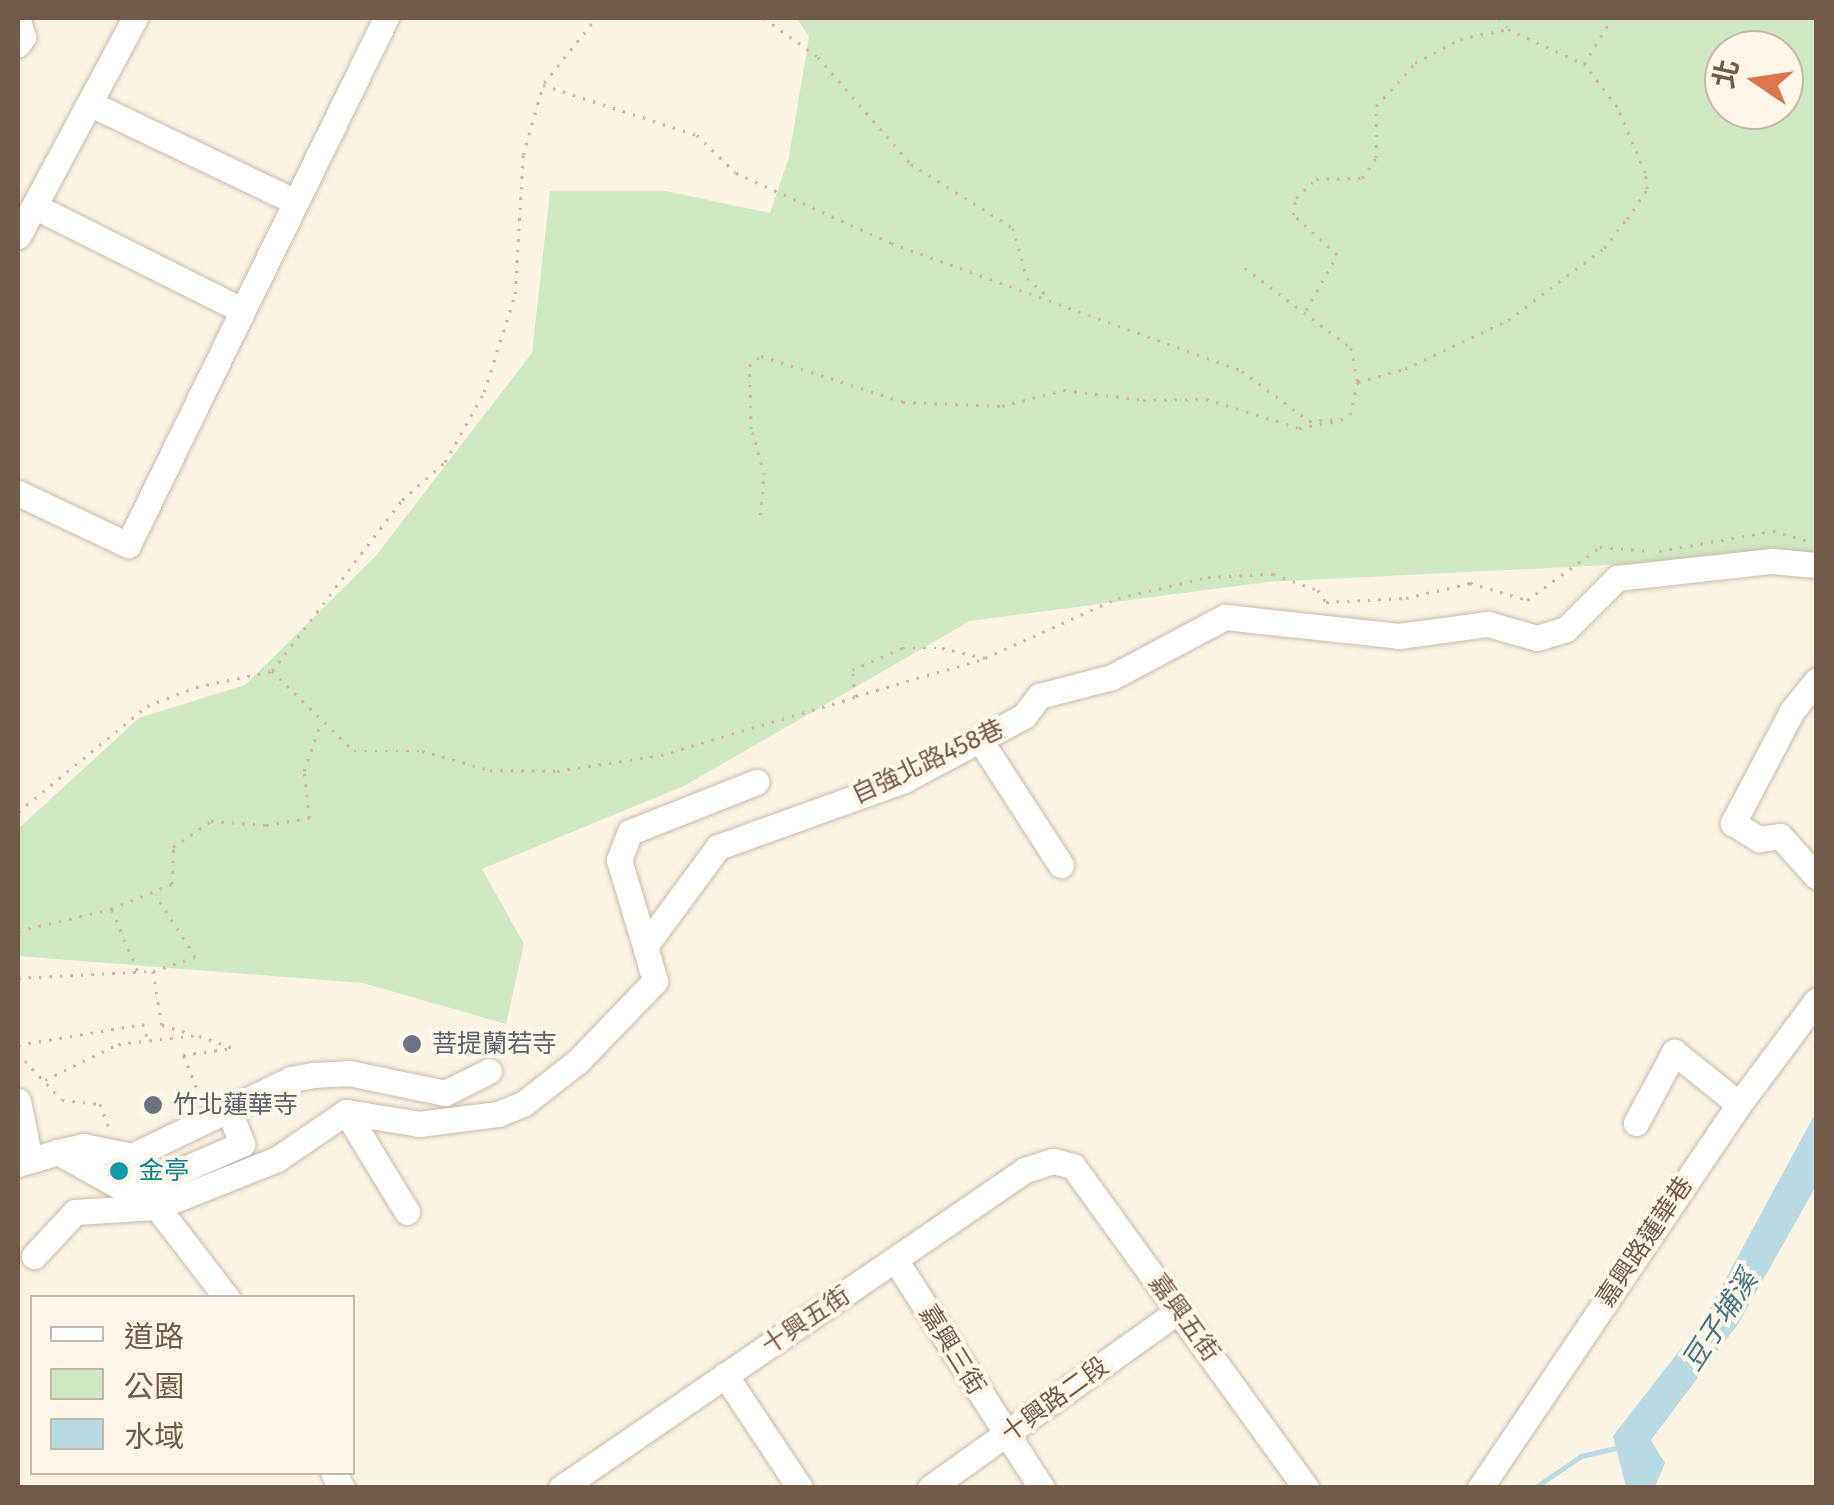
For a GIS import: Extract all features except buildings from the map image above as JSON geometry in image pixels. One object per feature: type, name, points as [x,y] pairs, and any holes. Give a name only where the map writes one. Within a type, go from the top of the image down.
[{"type":"street","points":[[18,236],[92,104],[134,18]]},
{"type":"street","points":[[18,492],[128,546],[386,18]]},
{"type":"street","points":[[18,20],[23,37],[18,44]]},
{"type":"street","points":[[92,104],[296,202]]},
{"type":"street","points":[[34,206],[242,310]]},
{"type":"street","name":"自強北路458巷","points":[[645,946],[718,847],[904,780],[1024,716],[1039,696],[1112,677],[1225,616],[1399,636],[1488,624],[1537,638],[1566,629],[1617,578],[1772,562],[1816,565]]},
{"type":"street","points":[[1816,681],[1792,710],[1733,823],[1759,839],[1780,836],[1816,876]]},
{"type":"street","points":[[980,740],[1061,866]]},
{"type":"street","points":[[34,1256],[75,1212],[157,1206],[277,1159],[346,1112],[419,1124],[498,1114],[522,1104],[632,1011],[655,981],[618,860],[630,832],[756,782]]},
{"type":"street","name":"嘉興路蓮華巷","points":[[1480,1488],[1738,1104],[1816,1002]]},
{"type":"street","points":[[1636,1122],[1674,1052],[1738,1104]]},
{"type":"street","points":[[18,1101],[24,1162],[58,1152],[121,1152],[145,1186],[242,1144],[230,1113],[291,1079],[349,1074],[446,1093],[489,1071]]},
{"type":"street","points":[[346,1112],[407,1212]]},
{"type":"street","points":[[58,1152],[157,1206],[225,1295]]},
{"type":"street","name":"十興五街","points":[[560,1488],[1025,1170],[1053,1161]]},
{"type":"street","name":"嘉興五街","points":[[1053,1161],[1074,1166],[1306,1488]]},
{"type":"street","name":"嘉興三街","points":[[896,1261],[1042,1488]]},
{"type":"street","name":"十興路二段","points":[[930,1488],[1178,1311]]},
{"type":"street","points":[[725,1375],[800,1488]]},
{"type":"path","points":[[18,812],[147,706],[196,687],[272,672],[402,500],[445,462],[484,392],[515,294],[523,154],[543,84],[596,18]]},
{"type":"path","points":[[764,18],[818,56],[910,164],[1012,228],[1027,278],[1050,298]]},
{"type":"path","points":[[1358,382],[1405,369],[1508,320],[1604,248],[1647,189],[1646,174],[1616,107],[1584,64],[1508,28],[1499,18]]},
{"type":"path","points":[[1584,64],[1612,18]]},
{"type":"path","points":[[1306,310],[1337,255],[1294,215],[1296,198],[1316,179],[1362,178],[1376,158],[1376,106],[1415,64],[1460,39],[1508,28]]},
{"type":"path","points":[[543,84],[696,134],[736,173],[784,198],[1050,298],[1106,326],[1242,371],[1309,421],[1350,419]]},
{"type":"path","points":[[1245,268],[1306,310],[1351,348],[1358,382],[1350,419]]},
{"type":"path","points":[[760,515],[764,475],[751,430],[749,366],[761,356],[903,402],[1002,406],[1064,390],[1143,400],[1206,399],[1299,428],[1350,419]]},
{"type":"path","points":[[272,672],[354,751],[422,751],[490,770],[557,771],[661,755],[985,658],[1118,598],[1208,576],[1273,574],[1318,590],[1326,602],[1406,598],[1470,583],[1527,600],[1600,547],[1632,553],[1772,531],[1816,548]]},
{"type":"path","points":[[854,697],[852,670],[902,648],[942,648],[985,658]]},
{"type":"path","points":[[18,931],[111,909],[172,884],[173,848],[211,821],[266,825],[309,818],[304,771],[321,723]]},
{"type":"path","points":[[18,978],[153,971],[195,958],[154,894]]},
{"type":"path","points":[[111,909],[138,972]]},
{"type":"path","points":[[153,971],[162,1025],[233,1045],[184,1055],[202,1100]]},
{"type":"path","points":[[18,1044],[143,1024],[148,1040]]},
{"type":"path","points":[[45,1080],[118,1044],[197,1035]]},
{"type":"path","points":[[18,1052],[62,1100],[100,1104],[121,1152]]},
{"type":"green space","points":[[797,18],[1816,18],[1816,546],[1810,555],[1267,582],[970,621],[684,786],[482,869],[524,944],[506,1024],[363,983],[18,956],[18,829],[139,718],[245,685],[375,557],[532,353],[550,191],[665,191],[770,213],[789,157],[809,37]]},
{"type":"water","name":"豆子埔溪","points":[[1816,1112],[1816,1186],[1738,1324],[1651,1440],[1665,1463],[1655,1487],[1626,1487],[1613,1436],[1704,1319]]},
{"type":"waterway","points":[[1534,1488],[1581,1456],[1619,1447]]},
{"type":"place","name":"菩提蘭若寺","points":[[412,1044]]},
{"type":"place","name":"竹北蓮華寺","points":[[153,1105]]},
{"type":"place","name":"金亭","points":[[119,1171]]}]
